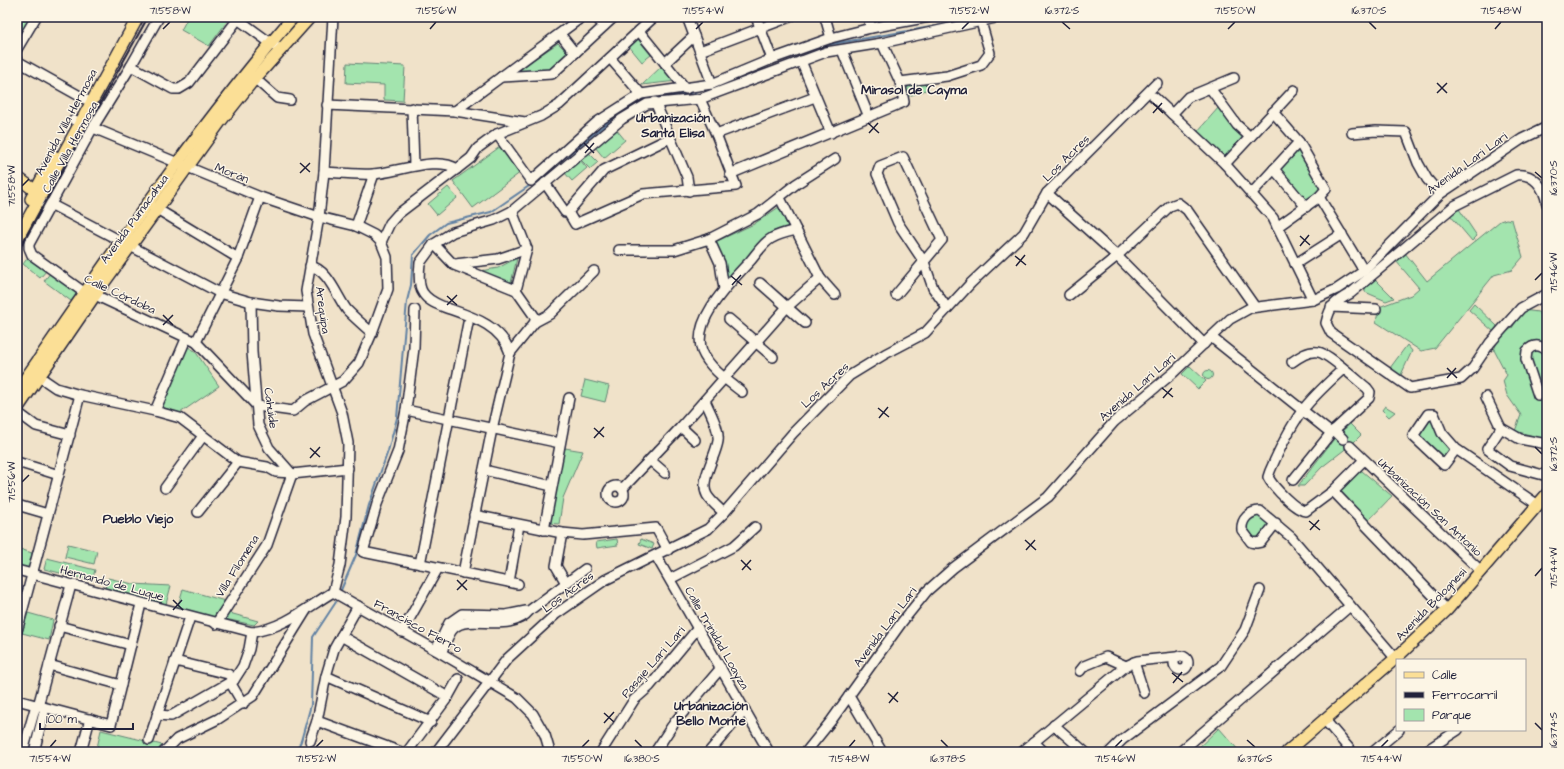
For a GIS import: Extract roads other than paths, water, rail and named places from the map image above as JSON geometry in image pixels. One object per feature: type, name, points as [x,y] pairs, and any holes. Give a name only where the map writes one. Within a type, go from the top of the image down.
[{"type":"main road","name":"Avenida Villa Hermosa","points":[[77,122],[85,99],[130,17]]},
{"type":"main road","name":"Avenida Villa Hermosa","points":[[17,239],[37,196],[77,122],[138,17]]},
{"type":"main road","name":"Avenida Pumacahua","points":[[17,410],[35,374],[125,244],[183,166],[220,122],[271,43],[293,17]]},
{"type":"main road","name":"Avenida Pumacahua","points":[[251,75],[280,50],[310,17]]},
{"type":"main road","points":[[17,180],[37,196]]},
{"type":"main road","name":"Avenida Villa Hermosa","points":[[17,225],[37,196]]},
{"type":"main road","name":"Avenida Pumacahua","points":[[17,391],[35,374]]},
{"type":"main road","name":"Avenida Bolognesi","points":[[1287,752],[1396,659],[1446,610],[1547,494]]},
{"type":"street","points":[[17,49],[36,17]]},
{"type":"street","name":"Calle Villa Hermosa","points":[[29,248],[92,129],[159,17]]},
{"type":"street","name":"Arequipa","points":[[328,17],[332,27]]},
{"type":"street","name":"Arequipa","points":[[333,17],[324,172],[319,217],[306,291],[308,307],[318,350],[333,386],[342,413],[348,443],[346,517],[340,565],[333,592]]},
{"type":"street","points":[[455,111],[582,17]]},
{"type":"street","points":[[596,17],[604,26]]},
{"type":"street","points":[[501,77],[552,74],[614,17]]},
{"type":"street","points":[[257,406],[294,411],[305,400],[348,377],[356,367],[372,333],[385,299],[389,280],[387,257],[382,242],[390,222],[398,214],[471,158],[478,148],[497,134],[541,116],[560,105],[654,17]]},
{"type":"street","points":[[756,17],[772,59]]},
{"type":"street","points":[[700,51],[760,27],[790,17]]},
{"type":"street","points":[[825,17],[831,38]]},
{"type":"street","points":[[868,17],[871,28]]},
{"type":"street","points":[[497,134],[531,181],[597,122],[641,94],[686,89],[712,84],[772,59],[831,38],[909,19],[929,17]]},
{"type":"street","points":[[510,353],[507,345],[495,329],[474,318],[430,301],[423,294],[421,288],[420,263],[434,244],[453,232],[494,220],[512,211],[622,119],[637,109],[655,102],[700,100],[826,52],[882,43],[1000,17]]},
{"type":"street","points":[[131,66],[173,89],[179,89],[189,83],[236,18],[280,50]]},
{"type":"street","points":[[689,18],[694,36],[712,84]]},
{"type":"street","points":[[900,82],[947,76],[982,66],[990,53],[982,22]]},
{"type":"street","points":[[639,31],[686,89]]},
{"type":"street","points":[[560,34],[575,53]]},
{"type":"street","points":[[665,63],[694,36]]},
{"type":"street","points":[[730,174],[904,102],[900,82],[882,43]]},
{"type":"street","points":[[842,50],[869,117]]},
{"type":"street","points":[[610,58],[641,94]]},
{"type":"street","points":[[17,61],[85,99]]},
{"type":"street","points":[[801,61],[831,133]]},
{"type":"street","points":[[251,75],[277,98],[290,100]]},
{"type":"street","points":[[1172,114],[1188,97],[1234,78]]},
{"type":"street","name":"Los Acres","points":[[436,752],[491,682],[507,659],[556,614],[605,580],[708,529],[724,514],[793,433],[849,376],[884,354],[925,333],[971,283],[1024,232],[1047,193],[1157,83]]},
{"type":"street","points":[[1210,88],[1237,125],[1250,137]]},
{"type":"street","points":[[1226,164],[1294,90]]},
{"type":"street","points":[[716,134],[815,97]]},
{"type":"street","points":[[1154,97],[1226,164],[1272,218],[1313,300]]},
{"type":"street","points":[[545,183],[565,212],[568,212],[575,224],[643,194],[736,186],[730,174],[716,134],[700,100]]},
{"type":"street","points":[[655,102],[687,177],[689,191]]},
{"type":"street","points":[[327,105],[455,111],[526,122]]},
{"type":"street","points":[[412,108],[414,165]]},
{"type":"street","points":[[1273,112],[1300,142],[1326,187],[1325,192],[1320,197],[1277,228]]},
{"type":"street","name":"Morán","points":[[77,122],[260,197],[319,217],[356,226],[374,235],[382,242]]},
{"type":"street","name":"Avenida Lari Lari","points":[[806,752],[849,696],[902,622],[927,591],[953,568],[1048,497],[1114,422],[1173,372],[1230,319],[1250,308],[1313,300],[1337,289],[1364,271],[1440,194],[1522,139],[1547,127]]},
{"type":"street","points":[[1352,133],[1376,131],[1406,132],[1418,163],[1427,179],[1440,194]]},
{"type":"street","points":[[568,212],[604,170],[670,138]]},
{"type":"street","points":[[1251,194],[1300,142]]},
{"type":"street","points":[[896,295],[924,262],[942,240],[903,157],[880,166],[877,174],[898,223],[924,262],[932,288],[947,308]]},
{"type":"street","points":[[619,250],[674,250],[709,239],[758,214],[835,159]]},
{"type":"street","points":[[324,172],[374,174],[414,165],[452,165],[457,169]]},
{"type":"street","points":[[1274,169],[1306,207]]},
{"type":"street","points":[[356,226],[374,174]]},
{"type":"street","points":[[1547,204],[1538,183],[1533,178],[1524,174],[1516,175],[1454,206],[1351,293],[1332,307],[1326,323],[1331,333],[1410,388],[1461,379],[1473,368],[1490,343],[1521,308],[1547,294]]},
{"type":"street","points":[[1047,193],[1117,256],[1204,344]]},
{"type":"street","points":[[37,196],[220,293],[251,302],[279,306],[308,307]]},
{"type":"street","points":[[196,342],[238,258],[260,197]]},
{"type":"street","points":[[1320,197],[1364,271]]},
{"type":"street","points":[[780,198],[820,278],[835,295]]},
{"type":"street","points":[[1069,295],[1117,256],[1170,206],[1178,203],[1187,210],[1255,307]]},
{"type":"street","points":[[153,207],[238,258]]},
{"type":"street","points":[[512,211],[527,249],[516,290]]},
{"type":"street","points":[[742,392],[708,362],[702,350],[702,329],[708,315],[724,289],[772,238],[796,230]]},
{"type":"street","points":[[1295,264],[1342,234]]},
{"type":"street","points":[[709,239],[720,263],[724,289]]},
{"type":"street","points":[[434,244],[454,264],[516,290],[535,317],[535,322]]},
{"type":"street","name":"Calle Córdoba","points":[[29,248],[32,255],[90,294],[186,339],[196,342],[257,406]]},
{"type":"street","points":[[454,264],[498,259],[527,249]]},
{"type":"street","points":[[310,266],[315,267],[323,273],[348,310],[372,333]]},
{"type":"street","points":[[463,573],[492,429],[510,353],[535,322],[550,314],[594,271]]},
{"type":"street","points":[[622,489],[681,427],[787,307],[820,278]]},
{"type":"street","points":[[760,283],[805,323]]},
{"type":"street","points":[[1337,289],[1341,299]]},
{"type":"street","name":"Cahuide","points":[[251,302],[252,352],[258,425],[265,442],[276,457],[292,473]]},
{"type":"street","points":[[1332,307],[1376,309]]},
{"type":"street","points":[[415,310],[414,348],[406,410],[398,451],[377,504],[363,552],[518,584]]},
{"type":"street","points":[[729,318],[773,357]]},
{"type":"street","points":[[420,564],[468,323]]},
{"type":"street","name":"Urbanización San Antonio","points":[[1211,337],[1303,410],[1347,442],[1481,571]]},
{"type":"street","points":[[155,411],[186,339]]},
{"type":"street","points":[[1547,351],[1540,345],[1535,345],[1527,351],[1526,359],[1538,395],[1547,395]]},
{"type":"street","points":[[1292,362],[1300,357],[1318,352],[1367,388],[1370,395],[1332,431],[1293,480]]},
{"type":"street","points":[[1343,369],[1319,392],[1303,410],[1291,427],[1268,477],[1276,489],[1303,511],[1312,508],[1333,491],[1364,460]]},
{"type":"street","points":[[35,374],[56,388],[180,418],[238,462],[267,467],[276,472],[292,473],[348,468]]},
{"type":"street","points":[[17,631],[80,395]]},
{"type":"street","points":[[1486,397],[1501,428],[1520,439],[1547,444]]},
{"type":"street","points":[[544,530],[569,398]]},
{"type":"street","points":[[704,400],[713,420],[718,441],[707,473],[705,490],[724,514]]},
{"type":"street","points":[[17,410],[36,426],[70,435]]},
{"type":"street","points":[[406,410],[560,443]]},
{"type":"street","points":[[1456,449],[1444,465],[1413,436],[1428,414],[1434,414],[1442,433],[1456,449],[1538,505]]},
{"type":"street","points":[[681,427],[695,440]]},
{"type":"street","points":[[1501,428],[1487,449],[1510,466],[1547,476]]},
{"type":"street","points":[[165,488],[203,436]]},
{"type":"street","points":[[650,460],[665,473]]},
{"type":"street","points":[[17,462],[59,475]]},
{"type":"street","points":[[198,512],[238,462]]},
{"type":"street","points":[[484,470],[552,486]]},
{"type":"street","name":"Villa Filomena","points":[[216,624],[267,545],[292,473]]},
{"type":"street","points":[[1333,491],[1446,610]]},
{"type":"street","points":[[17,505],[48,514]]},
{"type":"street","points":[[474,516],[544,530],[583,535],[656,528],[668,550]]},
{"type":"street","points":[[1276,524],[1291,537],[1396,659]]},
{"type":"street","points":[[509,582],[519,525]]},
{"type":"street","points":[[670,579],[734,546],[755,527]]},
{"type":"street","points":[[562,533],[556,566],[566,583]]},
{"type":"street","name":"Calle Trinidad Loayza","points":[[656,556],[769,752]]},
{"type":"street","points":[[402,632],[438,568]]},
{"type":"street","points":[[438,651],[448,623],[462,614],[515,614],[530,610],[585,569]]},
{"type":"street","name":"Hernando de Luque","points":[[17,570],[216,624],[252,632],[264,631],[276,626],[333,592]]},
{"type":"street","points":[[40,706],[21,747],[35,751],[40,706],[49,665],[71,585]]},
{"type":"street","points":[[1110,752],[1122,740],[1221,666],[1245,630],[1260,590]]},
{"type":"street","name":"Francisco Fierro","points":[[333,592],[438,651],[517,698],[533,714],[545,735],[550,752]]},
{"type":"street","points":[[17,700],[111,725],[142,604]]},
{"type":"street","points":[[310,741],[317,721],[326,676],[334,650],[358,606]]},
{"type":"street","points":[[1180,752],[1350,606]]},
{"type":"street","points":[[164,752],[177,739],[243,704],[253,696],[308,607]]},
{"type":"street","points":[[149,740],[190,617]]},
{"type":"street","points":[[59,626],[131,645]]},
{"type":"street","name":"Pasaje Lari Lari","points":[[601,752],[634,700],[650,686],[698,628]]},
{"type":"street","points":[[157,715],[170,716],[232,681],[242,666],[252,632]]},
{"type":"street","points":[[341,636],[448,697]]},
{"type":"street","points":[[1080,671],[1084,666],[1106,657],[1130,664],[1176,657]]},
{"type":"street","points":[[175,661],[228,674],[243,704]]},
{"type":"street","points":[[1130,664],[1144,693]]},
{"type":"street","points":[[1022,752],[1130,664]]},
{"type":"street","points":[[49,665],[121,685]]},
{"type":"street","points":[[655,752],[673,724],[721,668]]},
{"type":"street","points":[[326,676],[431,722]]},
{"type":"street","points":[[407,752],[431,722],[458,679]]},
{"type":"street","points":[[849,696],[882,752]]},
{"type":"street","points":[[709,752],[745,710]]},
{"type":"street","points":[[81,752],[90,719]]},
{"type":"street","points":[[1324,719],[1352,752]]},
{"type":"street","points":[[317,721],[400,752]]},
{"type":"street","points":[[1054,725],[1085,752]]},
{"type":"street","points":[[1373,752],[1398,731]]},
{"type":"street","points":[[1424,752],[1456,731]]},
{"type":"street","points":[[1034,742],[1044,752]]},
{"type":"waterway","points":[[811,50],[826,45],[937,26],[970,17]]},
{"type":"waterway","points":[[636,102],[653,97],[687,94],[704,89]]},
{"type":"waterway","points":[[551,169],[619,113]]},
{"type":"waterway","points":[[341,590],[356,555],[369,505],[388,451],[397,418],[407,301],[411,285],[413,255],[430,235],[446,223],[491,212],[532,184]]},
{"type":"waterway","points":[[296,752],[301,741],[311,705],[313,637],[336,602]]},
{"type":"railway","points":[[17,253],[148,17]]},
{"type":"district","name":"Mirasol de Cayma","points":[[914,89]]},
{"type":"district","name":"Urbanización Santa Elisa","points":[[673,124]]},
{"type":"district","name":"Pueblo Viejo","points":[[138,518]]},
{"type":"district","name":"Urbanización Bello Monte","points":[[711,712]]}]
